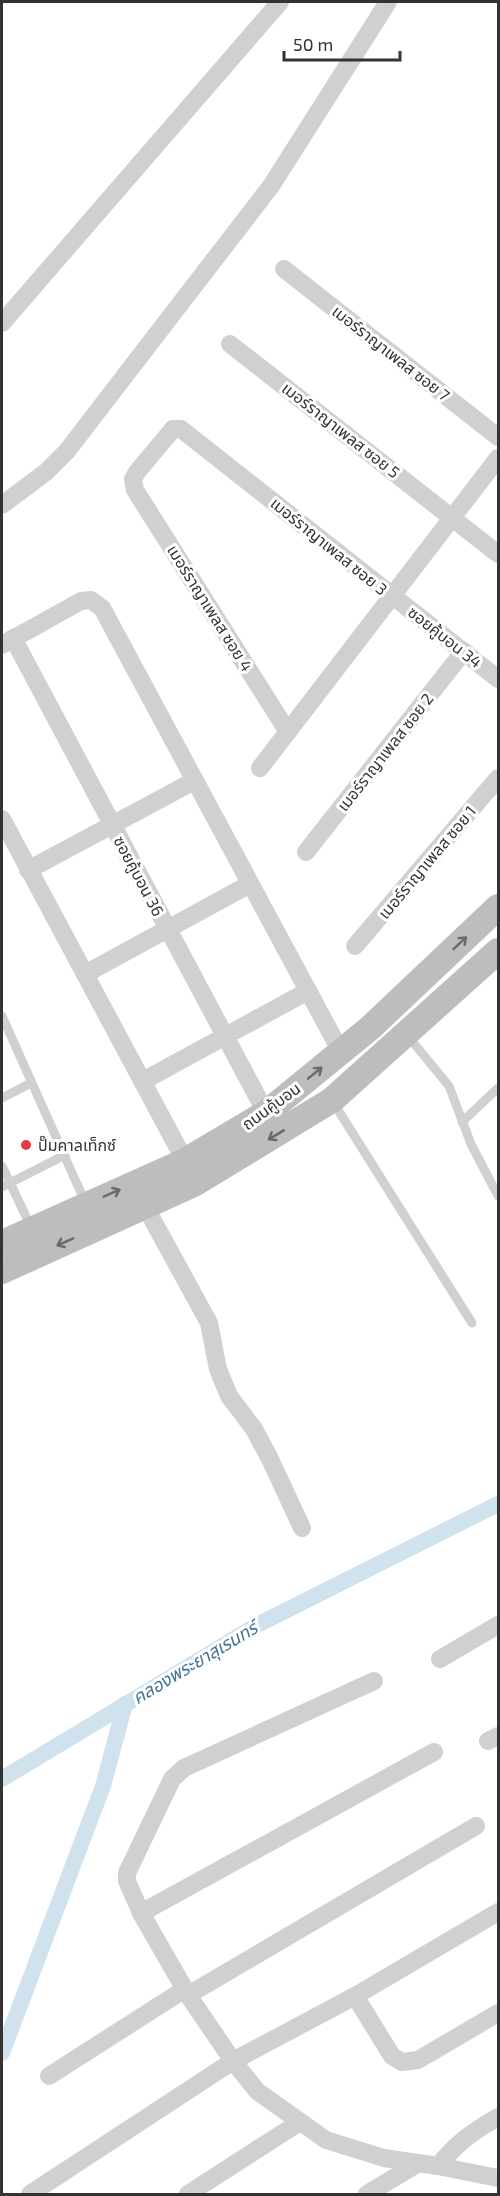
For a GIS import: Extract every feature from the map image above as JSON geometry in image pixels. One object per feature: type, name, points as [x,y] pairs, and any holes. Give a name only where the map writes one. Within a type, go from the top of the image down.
[{"type":"main road","name":"ถนนคู้บอน","points":[[2,1243],[185,1161],[266,1113],[341,1052],[498,907]]},
{"type":"main road","name":"ถนนคู้บอน","points":[[2,1271],[194,1184],[332,1100],[498,951]]},
{"type":"street","points":[[2,323],[280,2]]},
{"type":"street","points":[[2,505],[46,472],[67,451],[271,186],[388,2]]},
{"type":"street","name":"เมอร์ราญาเพลส ซอย 7","points":[[284,269],[498,437]]},
{"type":"street","name":"เมอร์ราญาเพลส ซอย 5","points":[[230,344],[498,554]]},
{"type":"street","name":"เมอร์ราญาเพลส ซอย 4","points":[[181,429],[173,429],[170,432],[137,472],[133,483],[288,732]]},
{"type":"street","name":"เมอร์ราญาเพลส ซอย 3","points":[[181,429],[392,595],[260,768]]},
{"type":"street","points":[[392,595],[498,458]]},
{"type":"street","name":"ซอยคู้บอน 34","points":[[392,595],[498,679]]},
{"type":"street","points":[[8,642],[81,602],[91,600],[102,608],[341,1052]]},
{"type":"street","name":"ซอยคู้บอน 36","points":[[8,642],[113,826],[266,1113]]},
{"type":"street","name":"เมอร์ราญาเพลส ซอย 2","points":[[306,852],[464,651]]},
{"type":"street","name":"เมอร์ราญาเพลส ซอย 1","points":[[356,946],[498,778]]},
{"type":"street","points":[[28,870],[194,781]]},
{"type":"street","points":[[2,819],[185,1161]]},
{"type":"street","points":[[85,974],[250,884]]},
{"type":"street","points":[[143,1081],[308,991]]},
{"type":"street","points":[[146,1206],[209,1323],[218,1369],[229,1396],[254,1429],[302,1528]]},
{"type":"street","points":[[440,1659],[498,1625]]},
{"type":"street","points":[[375,1681],[184,1768],[172,1779],[127,1873],[127,1881],[141,1913],[187,1992],[233,2061],[257,2091],[326,2140],[384,2158],[498,2178]]},
{"type":"street","points":[[141,1913],[434,1752]]},
{"type":"street","points":[[49,2076],[187,1992],[476,1826]]},
{"type":"street","points":[[30,2194],[233,2061],[355,1996],[498,1912]]},
{"type":"street","points":[[355,1996],[392,2056],[402,2062],[418,2060],[498,2013]]},
{"type":"street","points":[[438,2166],[468,2134],[498,2117]]},
{"type":"street","points":[[188,2194],[300,2122]]},
{"type":"street","points":[[367,2194],[417,2164]]},
{"type":"lane","points":[[2,1016],[5,1034],[31,1083],[86,1204]]},
{"type":"lane","points":[[407,1035],[449,1086],[471,1144],[498,1196]]},
{"type":"lane","points":[[2,1098],[31,1083]]},
{"type":"lane","points":[[462,1122],[498,1088]]},
{"type":"lane","points":[[332,1100],[472,1323]]},
{"type":"lane","points":[[6,1185],[65,1155]]},
{"type":"lane","points":[[2,1166],[6,1185],[32,1229]]},
{"type":"waterway","name":"คลองพระยาสุเรนทร์","points":[[2,1779],[257,1625],[498,1504]]},
{"type":"waterway","name":"คลองพระยาสุเรนทร์","points":[[2,2053],[103,1786],[125,1704]]},
{"type":"place","name":"ปั๊มคาลเท็กซ์","points":[[26,1145]]}]
